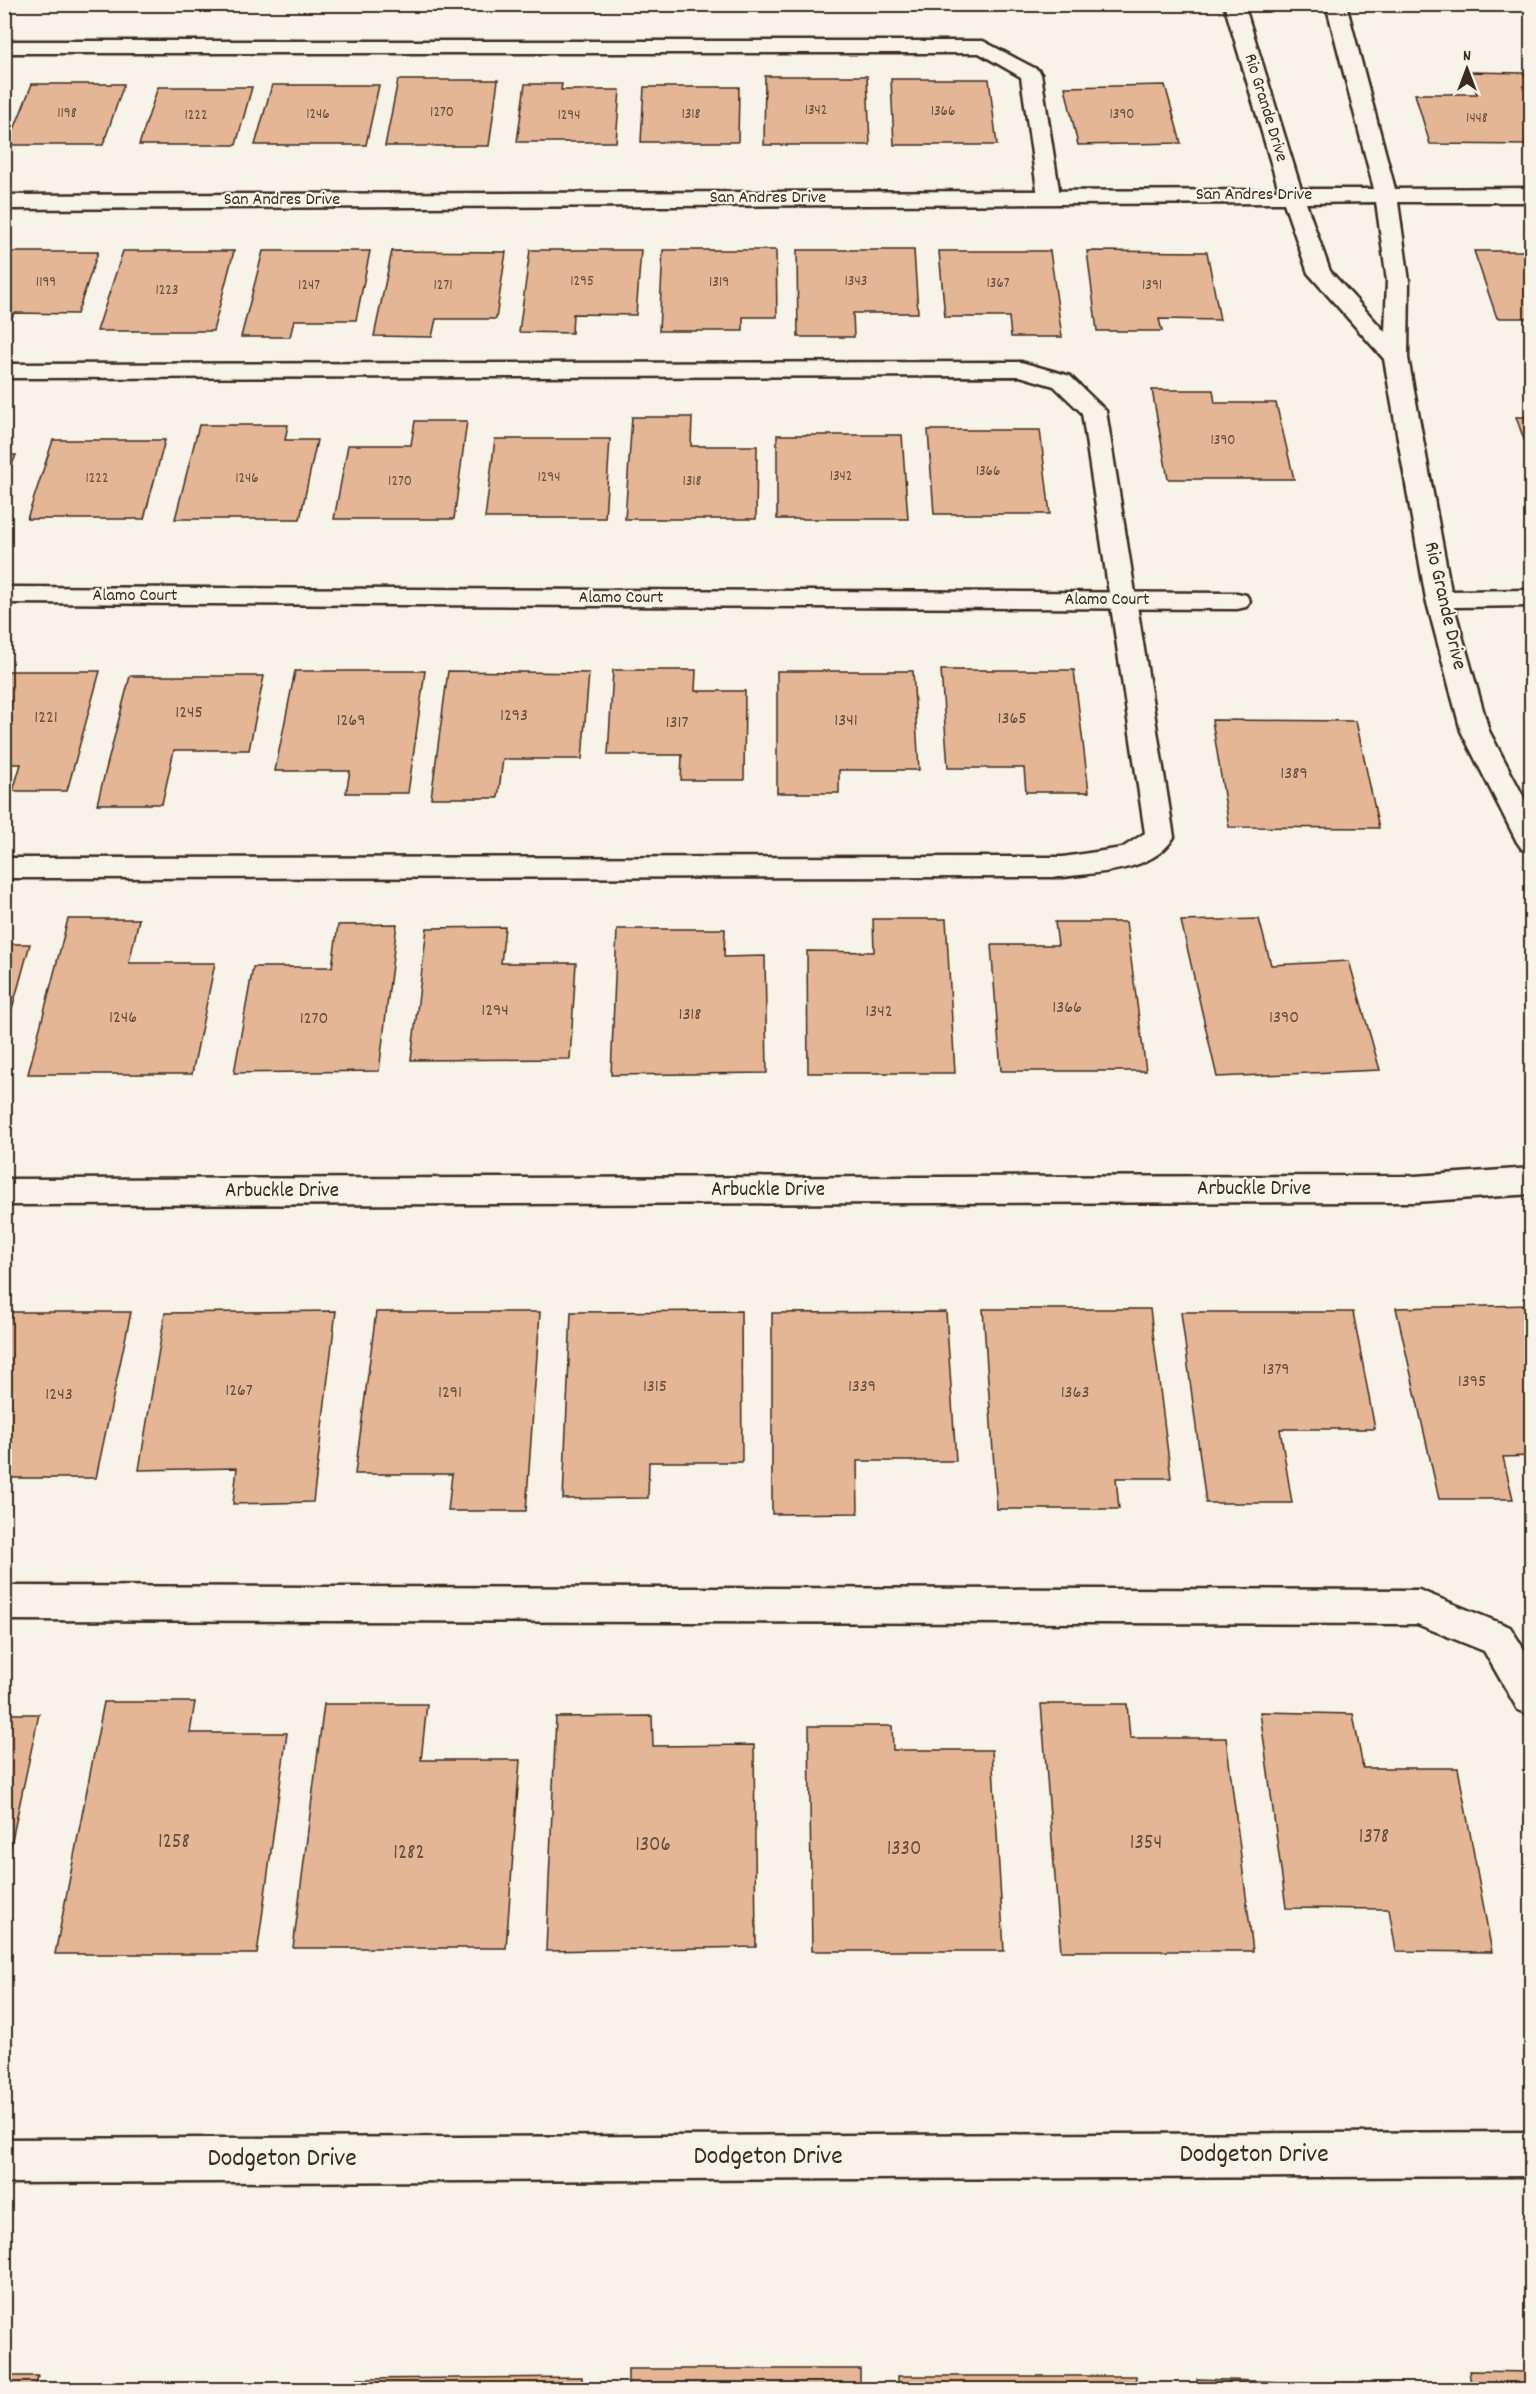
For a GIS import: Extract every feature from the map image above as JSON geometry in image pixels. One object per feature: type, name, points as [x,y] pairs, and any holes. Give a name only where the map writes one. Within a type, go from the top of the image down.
[{"type":"street","name":"Rio Grande Drive","points":[[1234,4],[1292,195],[1319,273],[1396,358]]},
{"type":"street","name":"Rio Grande Drive","points":[[1336,4],[1386,195],[1398,281],[1396,358],[1439,598],[1475,731],[1532,842]]},
{"type":"street","points":[[4,47],[983,47],[1031,74],[1049,196]]},
{"type":"street","name":"San Andres Drive","points":[[4,201],[1532,195]]},
{"type":"street","points":[[4,371],[1021,369],[1062,381],[1094,411],[1160,837],[1129,857],[1063,867],[4,868]]},
{"type":"street","name":"Alamo Court","points":[[4,595],[1238,601]]},
{"type":"street","points":[[1439,598],[1532,598]]},
{"type":"street","name":"Arbuckle Drive","points":[[4,1192],[1415,1189],[1532,1181]]},
{"type":"street","points":[[4,1603],[1419,1607],[1497,1639],[1532,1698]]},
{"type":"street","name":"Dodgeton Drive","points":[[4,2161],[1532,2154]]},
{"type":"building","points":[[1470,72],[1524,73],[1532,93],[1532,145],[1430,144],[1415,94],[1477,94]]},
{"type":"building","points":[[765,76],[867,76],[870,145],[764,145]]},
{"type":"building","points":[[891,79],[989,79],[997,145],[894,145]]},
{"type":"building","points":[[398,80],[498,80],[489,146],[385,146]]},
{"type":"building","points":[[32,84],[124,84],[103,145],[8,145]]},
{"type":"building","points":[[525,84],[562,84],[561,90],[620,90],[616,142],[517,142]]},
{"type":"building","points":[[272,85],[379,85],[366,145],[255,145]]},
{"type":"building","points":[[1165,85],[1181,143],[1078,145],[1065,87]]},
{"type":"building","points":[[158,87],[252,87],[236,145],[139,145]]},
{"type":"building","points":[[644,87],[739,87],[738,142],[641,142]]},
{"type":"building","points":[[530,250],[641,250],[636,315],[573,314],[572,333],[519,332]]},
{"type":"building","points":[[663,250],[776,250],[777,317],[743,317],[743,331],[659,331]]},
{"type":"building","points":[[797,250],[914,250],[918,313],[853,313],[854,337],[798,337]]},
{"type":"building","points":[[123,251],[234,251],[213,331],[97,331]]},
{"type":"building","points":[[263,251],[370,251],[356,320],[294,320],[290,337],[241,337]]},
{"type":"building","points":[[392,251],[506,252],[496,319],[436,319],[432,337],[374,336]]},
{"type":"building","points":[[939,251],[1050,251],[1062,337],[1011,337],[1009,317],[945,317]]},
{"type":"building","points":[[1087,251],[1207,252],[1220,320],[1159,319],[1162,331],[1097,331]]},
{"type":"building","points":[[1474,251],[1532,251],[1532,318],[1497,318]]},
{"type":"building","points":[[4,252],[98,252],[77,314],[14,313],[4,337]]},
{"type":"building","points":[[1152,390],[1213,390],[1215,403],[1276,403],[1294,479],[1168,479]]},
{"type":"building","points":[[632,417],[692,417],[691,446],[757,446],[756,519],[625,519]]},
{"type":"building","points":[[1516,417],[1532,417],[1532,462]]},
{"type":"building","points":[[415,421],[467,421],[454,519],[334,519],[348,445],[411,445]]},
{"type":"building","points":[[199,425],[288,425],[285,440],[317,440],[300,519],[175,519]]},
{"type":"building","points":[[928,430],[1040,430],[1050,514],[934,514]]},
{"type":"building","points":[[777,435],[902,435],[908,519],[777,519]]},
{"type":"building","points":[[495,439],[610,439],[605,518],[485,518]]},
{"type":"building","points":[[53,440],[165,440],[144,519],[27,519]]},
{"type":"building","points":[[4,455],[16,455],[4,485]]},
{"type":"building","points":[[613,670],[696,670],[695,691],[745,691],[744,780],[681,780],[682,755],[608,755]]},
{"type":"building","points":[[941,670],[1074,670],[1089,792],[1026,792],[1024,768],[948,768]]},
{"type":"building","points":[[4,671],[100,671],[67,791],[13,791],[21,764],[4,764]]},
{"type":"building","points":[[295,671],[425,671],[408,793],[346,793],[350,771],[275,771]]},
{"type":"building","points":[[448,671],[589,673],[582,759],[503,759],[498,798],[431,798]]},
{"type":"building","points":[[777,671],[913,671],[919,770],[839,770],[839,793],[777,793]]},
{"type":"building","points":[[130,676],[264,676],[249,750],[174,750],[162,804],[97,804]]},
{"type":"building","points":[[1212,720],[1356,721],[1379,828],[1229,827]]},
{"type":"building","points":[[68,919],[139,919],[129,963],[215,963],[192,1074],[28,1074]]},
{"type":"building","points":[[873,919],[946,919],[955,1073],[808,1073],[807,951],[874,952]]},
{"type":"building","points":[[1259,919],[1271,965],[1349,961],[1380,1070],[1217,1077],[1181,921]]},
{"type":"building","points":[[1055,922],[1126,922],[1146,1071],[1001,1071],[991,945],[1058,945]]},
{"type":"building","points":[[397,924],[379,1071],[234,1073],[253,967],[332,967],[338,925]]},
{"type":"building","points":[[505,927],[501,963],[576,963],[570,1059],[411,1060],[427,928]]},
{"type":"building","points":[[617,929],[725,929],[724,957],[765,956],[767,1073],[611,1075]]},
{"type":"building","points":[[4,944],[30,944],[4,1038]]},
{"type":"building","points":[[1532,1305],[1532,1456],[1503,1457],[1513,1499],[1439,1499],[1396,1308]]},
{"type":"building","points":[[983,1309],[1150,1309],[1171,1478],[1116,1478],[1119,1509],[997,1509]]},
{"type":"building","points":[[336,1311],[313,1502],[233,1504],[237,1468],[139,1470],[165,1313]]},
{"type":"building","points":[[741,1311],[742,1462],[649,1462],[648,1498],[563,1499],[571,1312]]},
{"type":"building","points":[[4,1312],[131,1312],[96,1478],[4,1478]]},
{"type":"building","points":[[376,1312],[540,1312],[526,1511],[448,1511],[452,1474],[355,1474]]},
{"type":"building","points":[[946,1312],[956,1461],[857,1461],[858,1513],[772,1514],[772,1313]]},
{"type":"building","points":[[1181,1312],[1353,1312],[1375,1429],[1280,1429],[1292,1503],[1206,1503]]},
{"type":"building","points":[[104,1702],[195,1702],[190,1733],[287,1733],[257,1954],[55,1954]]},
{"type":"building","points":[[324,1704],[427,1704],[421,1760],[520,1760],[506,1948],[293,1948]]},
{"type":"building","points":[[1041,1704],[1127,1704],[1130,1738],[1226,1738],[1253,1951],[1061,1951]]},
{"type":"building","points":[[1260,1712],[1353,1714],[1363,1768],[1458,1768],[1492,1952],[1396,1951],[1389,1909],[1286,1908]]},
{"type":"building","points":[[4,1714],[39,1714],[4,1877]]},
{"type":"building","points":[[652,1716],[653,1746],[754,1745],[756,1947],[546,1951],[556,1717]]},
{"type":"building","points":[[809,1726],[892,1726],[893,1750],[992,1750],[1004,1951],[812,1951]]},
{"type":"building","points":[[628,2369],[860,2369],[860,2390],[628,2390]]},
{"type":"building","points":[[1469,2371],[1532,2372],[1532,2390],[1472,2390]]},
{"type":"building","points":[[4,2376],[38,2376],[35,2390],[4,2390]]},
{"type":"building","points":[[898,2376],[1136,2376],[1137,2390],[898,2390]]},
{"type":"building","points":[[582,2377],[582,2390],[356,2390],[357,2379]]},
{"type":"building","points":[[1197,2379],[1398,2386],[1399,2390],[1197,2390]]},
{"type":"building","points":[[86,2386],[297,2386],[296,2390],[85,2390]]}]
